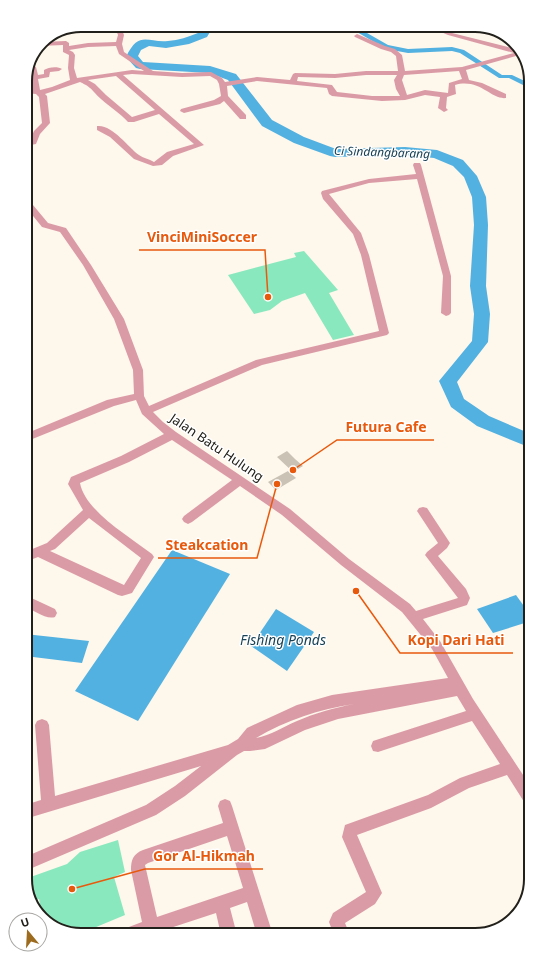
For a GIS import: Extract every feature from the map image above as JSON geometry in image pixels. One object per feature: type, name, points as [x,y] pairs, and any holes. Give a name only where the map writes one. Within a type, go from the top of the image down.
[{"type":"street","points":[[120,32],[121,35],[119,44],[121,52],[140,66],[152,72]]},
{"type":"street","points":[[445,32],[513,51]]},
{"type":"street","points":[[357,36],[396,52],[400,56],[402,73],[398,80],[400,89],[405,98]]},
{"type":"street","points":[[49,44],[66,43],[66,52],[72,54],[71,68],[77,80],[93,85],[103,97],[122,111],[131,120],[160,112]]},
{"type":"street","points":[[66,49],[88,45],[119,44]]},
{"type":"street","points":[[293,82],[295,75],[298,74],[335,76],[366,73],[402,73],[462,69],[516,54]]},
{"type":"street","points":[[34,77],[47,76],[47,70],[59,69]]},
{"type":"street","points":[[462,69],[465,81]]},
{"type":"street","points":[[32,142],[37,133],[46,123],[44,117],[45,108],[43,96],[36,90],[33,71]]},
{"type":"street","points":[[32,92],[39,92],[55,89],[77,80],[117,74],[152,72],[164,74],[211,74],[220,79],[223,84],[222,90],[225,97],[243,117]]},
{"type":"street","points":[[100,128],[112,135],[137,156],[153,164],[159,163],[170,154],[200,145],[117,74]]},
{"type":"street","points":[[223,84],[257,79],[328,85],[331,87],[333,93],[369,99],[405,98],[421,93],[444,95],[452,94],[452,83],[465,81],[480,84],[504,96]]},
{"type":"street","points":[[444,95],[442,108],[444,110]]},
{"type":"street","points":[[184,110],[217,102],[225,97]]},
{"type":"street","points":[[417,165],[447,276],[446,313]]},
{"type":"street","points":[[146,411],[259,362],[384,333],[365,255],[357,233],[326,197],[325,193],[369,181],[420,176]]},
{"type":"street","name":"Jalan Batu Hulung","points":[[32,209],[45,225],[63,230],[87,265],[111,306],[124,332],[138,370],[139,396],[146,411],[172,435],[286,512],[345,562],[399,602],[414,617],[436,645],[475,714],[524,790]]},
{"type":"street","points":[[32,435],[111,403],[139,396]]},
{"type":"street","points":[[32,555],[115,588],[122,590],[128,589],[148,557],[101,523],[90,511],[74,484],[75,480],[125,459],[172,435]]},
{"type":"street","points":[[188,519],[240,480]]},
{"type":"street","points":[[32,553],[51,546],[90,511]]},
{"type":"street","points":[[414,617],[463,601],[464,598],[462,593],[432,556],[433,553],[444,543],[423,511]]},
{"type":"street","points":[[32,604],[51,613]]},
{"type":"street","points":[[32,810],[237,747],[262,744],[306,724],[338,714],[458,686]]},
{"type":"street","points":[[378,746],[475,714]]},
{"type":"street","points":[[42,725],[49,805]]},
{"type":"street","points":[[32,861],[151,810],[180,791],[237,747]]},
{"type":"street","points":[[339,928],[337,922],[338,918],[370,899],[374,894],[349,837],[350,830],[431,801],[465,783],[509,767]]},
{"type":"street","points":[[225,806],[263,928]]},
{"type":"street","points":[[151,926],[138,870],[138,862],[144,857],[231,827]]},
{"type":"street","points":[[145,928],[252,893]]},
{"type":"street","points":[[220,903],[226,928]]},
{"type":"green space","points":[[304,251],[338,290],[329,293],[354,335],[333,340],[305,293],[282,301],[270,310],[254,314],[228,275],[296,257],[294,253]]},
{"type":"green space","points":[[118,840],[125,872],[114,877],[125,915],[94,928],[72,927],[59,923],[49,916],[48,912],[45,912],[41,907],[39,899],[37,900],[33,888],[32,876],[67,864],[80,852]]},
{"type":"water","points":[[172,550],[230,574],[138,721],[75,691]]},
{"type":"water","points":[[516,595],[524,606],[524,623],[493,633],[477,609]]},
{"type":"water","name":"Fishing Ponds","points":[[276,609],[314,632],[287,671],[251,646]]},
{"type":"water","points":[[32,635],[89,641],[82,663],[32,657]]},
{"type":"building","points":[[287,451],[303,466],[293,472],[277,457]]},
{"type":"building","points":[[288,471],[296,478],[276,490],[268,482]]},
{"type":"waterway","name":"Ci Sindangbarang","points":[[204,32],[203,35],[185,42],[166,45],[147,42],[136,48],[132,57],[140,65],[210,70],[232,77],[267,123],[299,140],[335,153],[405,151],[437,154],[458,163],[470,176],[479,197],[481,225],[478,286],[482,314],[480,342],[448,381],[457,403],[483,421],[524,438]]},
{"type":"waterway","points":[[360,32],[386,47],[408,51],[452,49],[462,51],[501,77],[510,76],[524,83]]},
{"type":"place","name":"VinciMiniSoccer","points":[[268,297]]},
{"type":"place","name":"Futura Cafe","points":[[293,470]]},
{"type":"place","name":"Steakcation","points":[[277,484]]},
{"type":"place","name":"Kopi Dari Hati","points":[[356,591]]},
{"type":"place","name":"Gor Al-Hikmah","points":[[72,889]]}]
